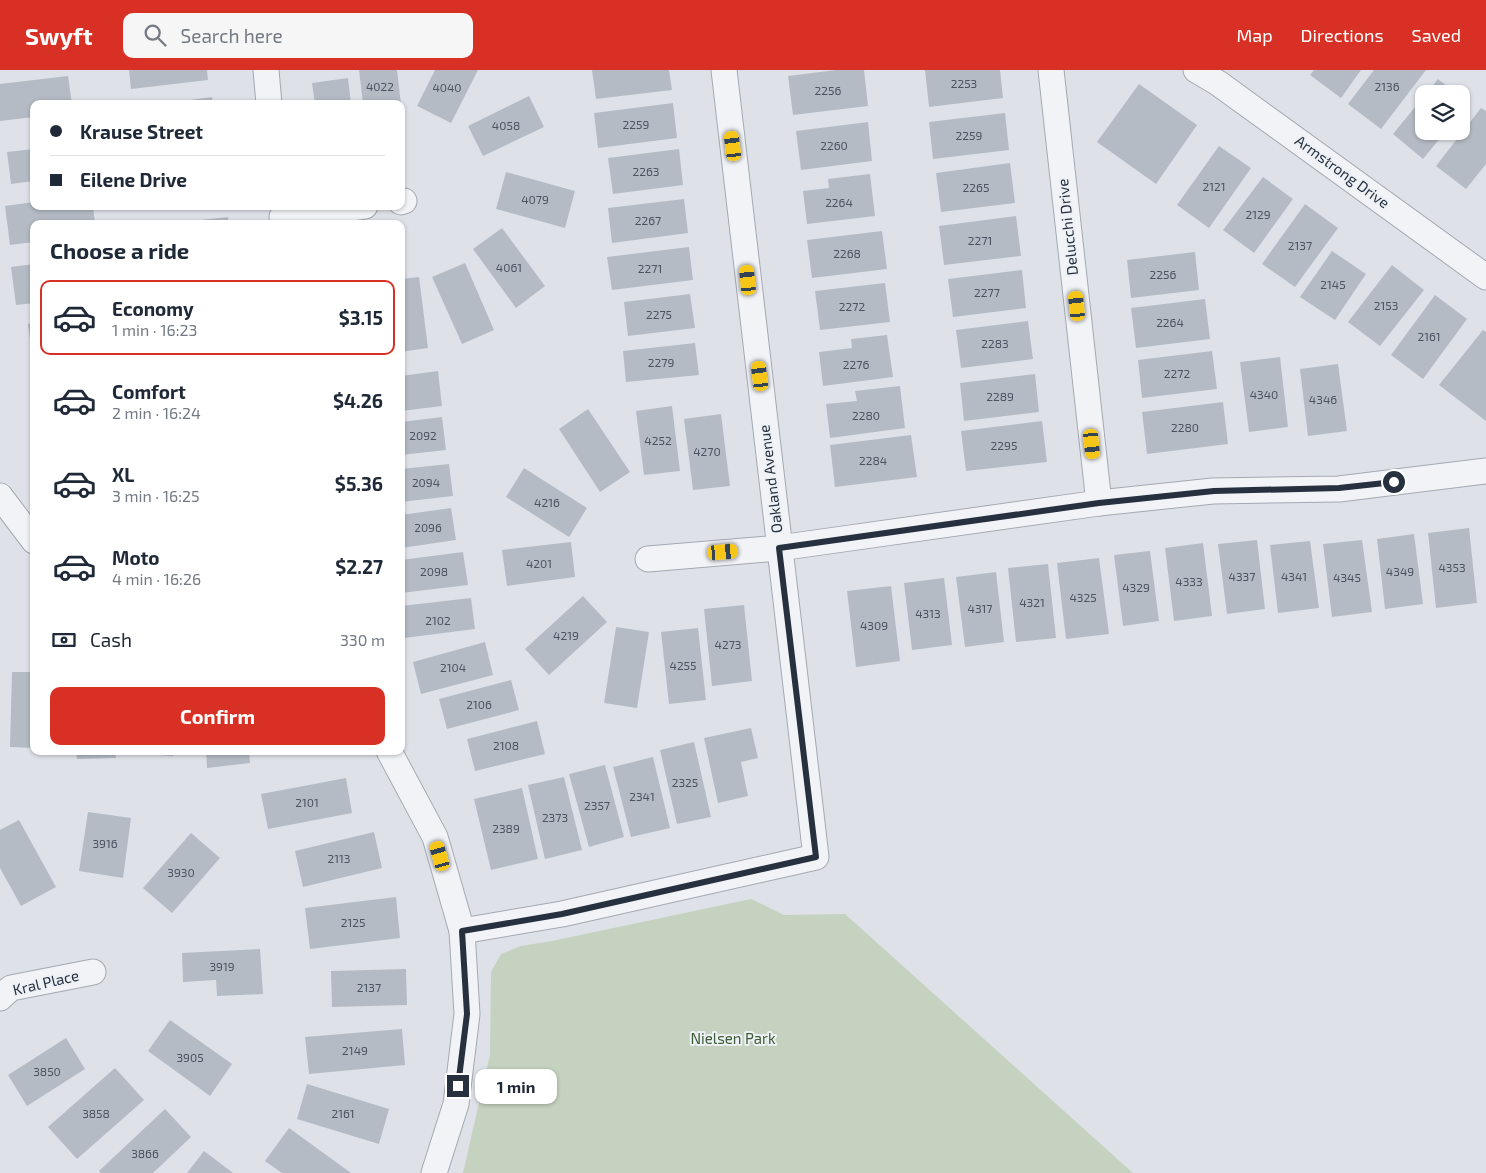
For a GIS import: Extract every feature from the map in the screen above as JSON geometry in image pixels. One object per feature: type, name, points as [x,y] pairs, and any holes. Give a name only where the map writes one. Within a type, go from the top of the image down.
[{"type":"street","points":[[266,70],[269,100]]},
{"type":"street","name":"Oakland Avenue","points":[[462,931],[562,914],[816,857],[724,70]]},
{"type":"street","name":"Delucchi Drive","points":[[1051,70],[1099,503]]},
{"type":"street","name":"Armstrong Drive","points":[[1196,70],[1218,83],[1486,277]]},
{"type":"street","points":[[282,216],[332,210]]},
{"type":"street","points":[[648,558],[779,548],[1099,503],[1214,491],[1339,488],[1486,471]]},
{"type":"street","points":[[0,496],[30,536]]},
{"type":"street","points":[[391,755],[435,837],[462,931],[467,1014],[456,1104],[434,1173]]},
{"type":"street","name":"Kral Place","points":[[0,998],[11,988],[93,972]]},
{"type":"green space","name":"Nielsen Park","points":[[751,899],[784,915],[845,914],[1133,1173],[463,1173],[490,1055],[491,972],[501,954],[521,946]]},
{"type":"building","points":[[129,70],[207,70],[208,80],[131,89]]},
{"type":"building","points":[[359,70],[397,70],[401,100],[363,100]]},
{"type":"building","points":[[435,70],[478,70],[451,123],[417,106]]},
{"type":"building","points":[[592,70],[669,70],[672,90],[596,99]]},
{"type":"building","points":[[836,70],[864,70],[868,106],[793,115],[788,76]]},
{"type":"building","points":[[925,70],[1000,70],[1003,98],[929,107]]},
{"type":"building","points":[[1314,70],[1361,70],[1341,98],[1310,75]]},
{"type":"building","points":[[1374,70],[1426,70],[1381,129],[1348,104]]},
{"type":"building","points":[[68,76],[71,100],[30,100],[30,117],[0,121],[0,84]]},
{"type":"building","points":[[348,78],[351,100],[314,100],[312,83]]},
{"type":"building","points":[[1438,79],[1446,85],[1433,85]]},
{"type":"building","points":[[1139,84],[1197,125],[1156,184],[1097,142]]},
{"type":"building","points":[[529,96],[544,127],[483,156],[468,126]]},
{"type":"building","points":[[212,97],[212,100],[190,100]]},
{"type":"building","points":[[673,103],[677,138],[598,148],[594,113]]},
{"type":"building","points":[[1415,107],[1415,140],[1439,140],[1423,159],[1393,134]]},
{"type":"building","points":[[1481,108],[1486,111],[1486,164],[1466,189],[1436,166],[1456,140],[1470,140],[1470,122]]},
{"type":"building","points":[[1005,113],[1009,150],[933,159],[929,122]]},
{"type":"building","points":[[868,122],[872,161],[801,170],[796,131]]},
{"type":"building","points":[[1219,146],[1251,168],[1209,228],[1177,205]]},
{"type":"building","points":[[30,149],[30,182],[11,184],[7,152]]},
{"type":"building","points":[[679,149],[683,185],[613,194],[608,158]]},
{"type":"building","points":[[1010,163],[1015,203],[941,212],[936,173]]},
{"type":"building","points":[[506,172],[575,191],[565,228],[496,209]]},
{"type":"building","points":[[870,174],[875,216],[807,224],[803,191],[829,188],[828,179]]},
{"type":"building","points":[[1263,177],[1293,199],[1254,253],[1223,230]]},
{"type":"building","points":[[684,199],[688,233],[612,243],[608,208]]},
{"type":"building","points":[[30,203],[30,210],[93,210],[95,220],[30,220],[30,242],[10,245],[5,206]]},
{"type":"building","points":[[1305,204],[1338,228],[1295,287],[1262,264]]},
{"type":"building","points":[[1016,216],[1021,256],[944,265],[939,226]]},
{"type":"building","points":[[228,217],[228,220],[201,220]]},
{"type":"building","points":[[502,228],[545,286],[516,308],[473,249]]},
{"type":"building","points":[[882,231],[887,269],[812,278],[807,240]]},
{"type":"building","points":[[689,247],[693,280],[612,290],[607,257]]},
{"type":"building","points":[[1332,251],[1366,274],[1335,320],[1300,297]]},
{"type":"building","points":[[1195,252],[1199,290],[1131,298],[1127,260]]},
{"type":"building","points":[[465,263],[494,330],[462,344],[432,277]]},
{"type":"building","points":[[30,265],[30,303],[16,305],[11,267]]},
{"type":"building","points":[[1392,265],[1424,290],[1380,346],[1348,322]]},
{"type":"building","points":[[1022,270],[1026,308],[953,317],[948,279]]},
{"type":"building","points":[[419,277],[428,348],[405,351],[405,279]]},
{"type":"building","points":[[885,283],[890,322],[820,330],[815,291]]},
{"type":"building","points":[[690,294],[695,328],[628,336],[624,302]]},
{"type":"building","points":[[1435,295],[1467,319],[1423,379],[1391,355]]},
{"type":"building","points":[[1205,299],[1210,339],[1136,348],[1131,308]]},
{"type":"building","points":[[1028,321],[1033,359],[961,368],[956,330]]},
{"type":"building","points":[[1483,330],[1486,332],[1486,421],[1439,385]]},
{"type":"building","points":[[887,335],[893,377],[823,386],[819,352],[852,348],[851,339]]},
{"type":"building","points":[[695,343],[699,375],[626,382],[623,351]]},
{"type":"building","points":[[1212,351],[1217,389],[1142,398],[1138,360]]},
{"type":"building","points":[[1280,357],[1288,427],[1249,432],[1240,362]]},
{"type":"building","points":[[1338,364],[1347,431],[1308,436],[1300,369]]},
{"type":"building","points":[[438,371],[442,406],[405,411],[405,375]]},
{"type":"building","points":[[1035,374],[1039,412],[964,421],[960,383]]},
{"type":"building","points":[[900,386],[905,428],[830,438],[826,404],[857,401],[855,391]]},
{"type":"building","points":[[1223,402],[1228,444],[1147,454],[1142,412]]},
{"type":"building","points":[[672,406],[680,471],[644,475],[636,411]]},
{"type":"building","points":[[588,409],[630,472],[600,492],[559,429]]},
{"type":"building","points":[[721,414],[730,486],[693,490],[684,419]]},
{"type":"building","points":[[442,417],[446,450],[405,455],[405,422]]},
{"type":"building","points":[[1042,421],[1047,462],[966,471],[961,431]]},
{"type":"building","points":[[911,435],[917,477],[835,487],[830,445]]},
{"type":"building","points":[[449,464],[453,496],[405,502],[405,469]]},
{"type":"building","points":[[524,468],[587,508],[569,537],[506,497]]},
{"type":"building","points":[[451,508],[456,540],[405,547],[405,514]]},
{"type":"building","points":[[1469,528],[1477,603],[1436,608],[1428,533]]},
{"type":"building","points":[[1414,534],[1423,604],[1385,609],[1377,539]]},
{"type":"building","points":[[1257,540],[1265,609],[1227,614],[1218,544]]},
{"type":"building","points":[[1362,540],[1372,612],[1332,617],[1323,544]]},
{"type":"building","points":[[1310,541],[1319,608],[1278,613],[1270,545]]},
{"type":"building","points":[[571,542],[575,577],[507,586],[502,550]]},
{"type":"building","points":[[1203,543],[1212,616],[1174,621],[1165,548]]},
{"type":"building","points":[[1150,551],[1159,621],[1123,626],[1114,555]]},
{"type":"building","points":[[463,552],[468,585],[405,593],[405,559]]},
{"type":"building","points":[[1099,558],[1109,634],[1066,639],[1057,563]]},
{"type":"building","points":[[1048,564],[1056,638],[1016,642],[1008,568]]},
{"type":"building","points":[[996,572],[1004,642],[965,647],[956,577]]},
{"type":"building","points":[[944,578],[952,645],[912,650],[904,583]]},
{"type":"building","points":[[891,586],[900,661],[856,667],[847,591]]},
{"type":"building","points":[[583,596],[607,622],[549,675],[525,649]]},
{"type":"building","points":[[471,598],[475,629],[405,638],[405,606]]},
{"type":"building","points":[[744,605],[752,681],[712,686],[704,609]]},
{"type":"building","points":[[616,627],[649,632],[637,708],[604,703]]},
{"type":"building","points":[[698,628],[706,700],[669,704],[661,632]]},
{"type":"building","points":[[485,642],[493,675],[421,694],[413,662]]},
{"type":"building","points":[[12,672],[30,672],[30,748],[10,747]]},
{"type":"building","points":[[511,680],[519,710],[447,729],[439,699]]},
{"type":"building","points":[[537,721],[545,754],[475,771],[467,739]]},
{"type":"building","points":[[751,728],[758,758],[741,762],[748,796],[718,803],[704,738]]},
{"type":"building","points":[[694,742],[711,817],[677,824],[660,750]]},
{"type":"building","points":[[76,755],[116,755],[116,758],[77,759]]},
{"type":"building","points":[[206,755],[249,755],[250,763],[207,768]]},
{"type":"building","points":[[653,757],[670,828],[631,837],[613,767]]},
{"type":"building","points":[[605,765],[624,837],[589,847],[569,774]]},
{"type":"building","points":[[564,777],[582,850],[545,859],[528,785]]},
{"type":"building","points":[[346,778],[352,813],[268,829],[261,794]]},
{"type":"building","points":[[522,788],[538,859],[491,870],[474,799]]},
{"type":"building","points":[[88,812],[131,818],[123,878],[79,871]]},
{"type":"building","points":[[19,820],[56,887],[21,906],[0,868],[0,830]]},
{"type":"building","points":[[374,832],[382,868],[303,887],[295,851]]},
{"type":"building","points":[[191,833],[220,858],[172,913],[143,888]]},
{"type":"building","points":[[396,897],[400,938],[310,949],[305,908]]},
{"type":"building","points":[[260,949],[263,994],[217,996],[216,980],[183,982],[182,953]]},
{"type":"building","points":[[406,969],[407,1005],[332,1007],[331,971]]},
{"type":"building","points":[[170,1020],[232,1064],[210,1096],[148,1051]]},
{"type":"building","points":[[402,1029],[405,1065],[309,1074],[305,1037]]},
{"type":"building","points":[[66,1038],[85,1069],[27,1106],[8,1075]]},
{"type":"building","points":[[115,1068],[144,1100],[77,1159],[48,1127]]},
{"type":"building","points":[[307,1084],[389,1109],[379,1144],[297,1119]]},
{"type":"building","points":[[165,1109],[191,1137],[153,1173],[101,1173],[99,1171]]},
{"type":"building","points":[[289,1128],[351,1173],[282,1173],[265,1161]]},
{"type":"building","points":[[204,1151],[233,1173],[187,1173]]},
{"type":"route","points":[[458,1086],[467,1014],[462,931],[562,914],[816,857],[779,548],[1099,503],[1214,491],[1339,488],[1394,482]]}]
